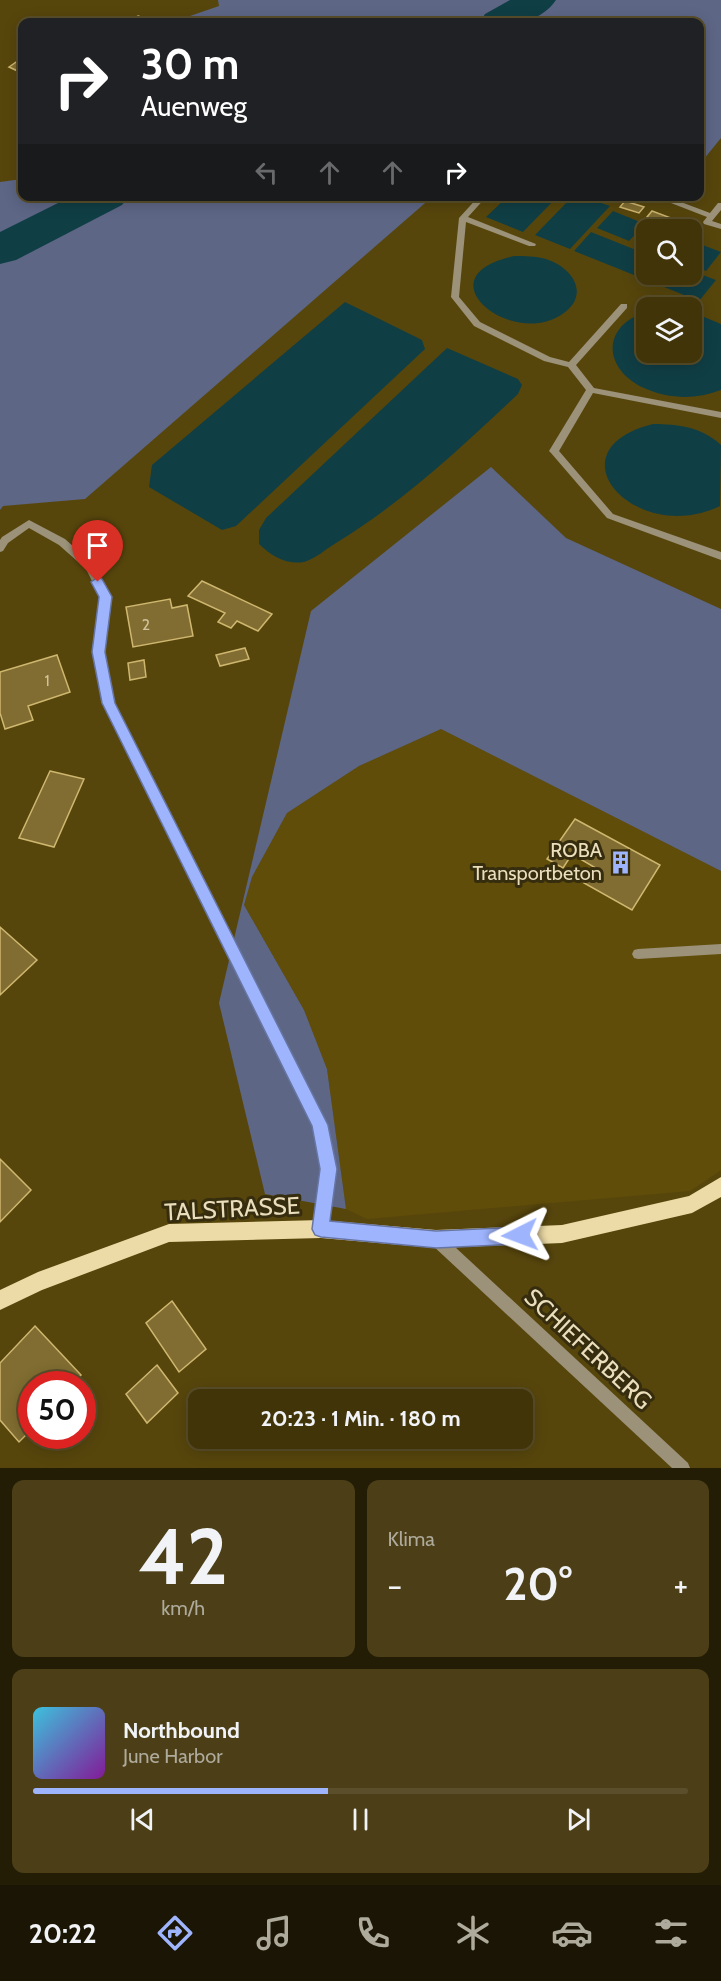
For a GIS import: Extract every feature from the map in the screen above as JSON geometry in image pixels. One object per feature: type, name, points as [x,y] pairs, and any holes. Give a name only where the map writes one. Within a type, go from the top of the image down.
[{"type":"main road","name":"TALSTRASSE","points":[[0,1300],[38,1282],[169,1233],[321,1229],[436,1239],[562,1234],[692,1204],[721,1186]]},
{"type":"street","points":[[479,201],[463,218],[455,297],[477,324],[547,359],[571,365],[591,390],[721,415]]},
{"type":"street","points":[[670,201],[712,216]]},
{"type":"street","points":[[721,205],[707,222],[721,227]]},
{"type":"street","points":[[463,218],[532,244]]},
{"type":"street","points":[[571,365],[624,306]]},
{"type":"street","points":[[591,390],[554,451],[610,516],[721,556]]},
{"type":"street","points":[[0,548],[5,540],[29,523],[62,542],[90,567],[105,597],[99,652],[109,703],[320,1125],[328,1169],[321,1229]]},
{"type":"street","points":[[638,954],[721,949]]},
{"type":"street","name":"SCHIEFERBERG","points":[[436,1239],[683,1468]]},
{"type":"shaded area","points":[[218,0],[721,0],[721,138],[704,159],[704,18],[185,18],[219,6]]},
{"type":"shaded area","points":[[18,180],[18,201],[427,201],[85,499],[3,506],[0,510],[0,182]]},
{"type":"shaded area","points":[[503,201],[553,201],[523,232],[486,217]]},
{"type":"shaded area","points":[[568,201],[596,201],[610,206],[570,249],[535,235]]},
{"type":"shaded area","points":[[613,211],[636,220],[636,234],[629,241],[597,228]]},
{"type":"shaded area","points":[[591,232],[636,250],[636,276],[574,251]]},
{"type":"shaded area","points":[[702,245],[721,252],[706,271],[702,269]]},
{"type":"shaded area","points":[[514,256],[546,259],[564,269],[571,276],[577,291],[570,308],[561,315],[541,323],[519,323],[499,316],[484,305],[475,292],[475,278],[487,266]]},
{"type":"shaded area","points":[[702,275],[716,280],[702,297],[689,297],[659,285],[702,285]]},
{"type":"shaded area","points":[[345,302],[422,340],[425,349],[236,526],[222,530],[149,487],[152,465]]},
{"type":"shaded area","points":[[702,316],[721,324],[721,390],[692,397],[672,396],[653,392],[630,380],[615,359],[613,348],[615,337],[621,327],[636,317],[636,363],[702,363]]},
{"type":"shaded area","points":[[447,348],[518,379],[522,385],[518,394],[408,492],[361,527],[316,556],[298,563],[285,561],[274,556],[259,544],[259,530],[266,518]]},
{"type":"shaded area","points":[[653,424],[698,430],[721,445],[720,506],[688,515],[659,514],[634,505],[615,490],[606,472],[607,454],[622,437]]},
{"type":"shaded area","points":[[491,467],[566,538],[721,609],[721,871],[441,729],[359,766],[287,813],[252,877],[244,905],[304,1010],[327,1069],[346,1209],[265,1194],[219,1003],[311,611]]},
{"type":"shaded area","points":[[441,729],[721,871],[721,1170],[690,1191],[367,1219],[346,1209],[327,1069],[304,1010],[244,905],[252,877],[287,813],[359,766]]},
{"type":"building","points":[[18,61],[18,71],[9,67]]},
{"type":"building","points":[[625,201],[644,207],[639,213],[620,207]]},
{"type":"building","points":[[652,211],[671,218],[652,219],[647,217]]},
{"type":"building","points":[[202,581],[272,614],[258,631],[237,621],[231,628],[218,622],[225,613],[188,596]]},
{"type":"building","points":[[170,599],[172,608],[187,605],[193,636],[133,647],[126,607]]},
{"type":"building","points":[[245,648],[249,659],[220,666],[216,655]]},
{"type":"building","points":[[57,655],[70,692],[28,706],[33,720],[5,729],[0,713],[0,672]]},
{"type":"building","points":[[144,660],[146,677],[130,680],[128,663]]},
{"type":"building","points":[[50,771],[84,779],[54,847],[19,838]]},
{"type":"building","name":"ROBA Transportbeton","points":[[575,819],[660,865],[632,910],[584,883],[594,867],[572,854],[563,868],[547,859]]},
{"type":"building","points":[[0,927],[37,960],[0,995]]},
{"type":"building","points":[[0,1159],[31,1190],[0,1222]]},
{"type":"building","points":[[172,1301],[206,1349],[179,1372],[146,1323]]},
{"type":"building","points":[[35,1326],[77,1371],[18,1371],[18,1441],[0,1420],[0,1363]]},
{"type":"building","points":[[157,1365],[178,1393],[147,1423],[126,1394]]},
{"type":"waterway","points":[[506,18],[537,0]]},
{"type":"waterway","points":[[0,250],[97,201]]},
{"type":"place","name":"ROBA Transportbeton","points":[[620,862]]},
{"type":"route","points":[[98,582],[105,597],[99,652],[109,703],[320,1125],[328,1169],[321,1229],[436,1239],[520,1235]]}]
